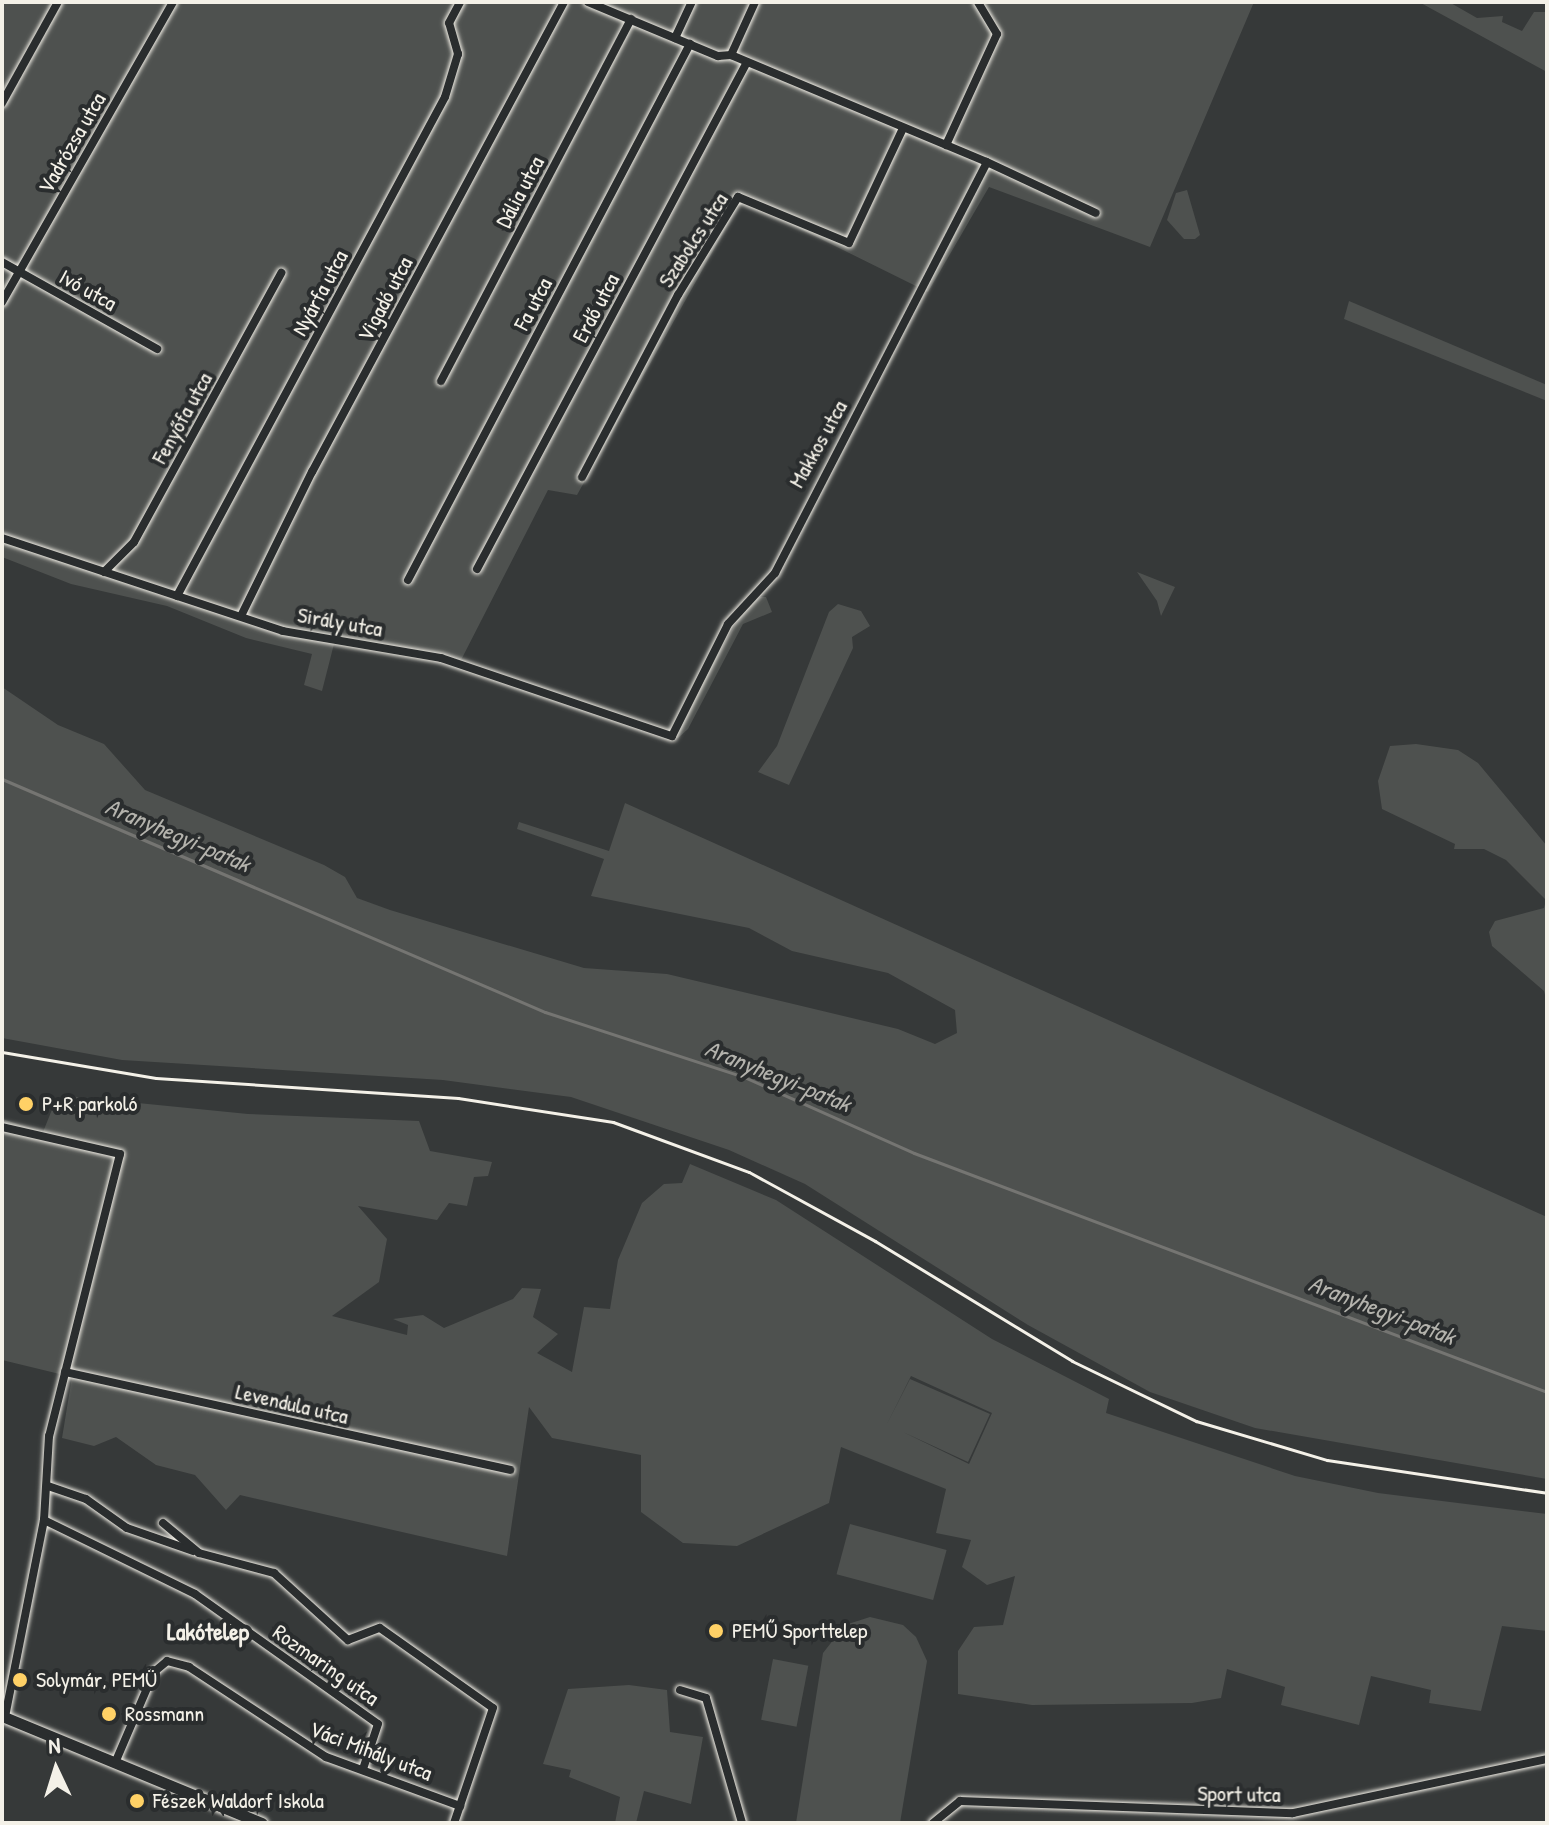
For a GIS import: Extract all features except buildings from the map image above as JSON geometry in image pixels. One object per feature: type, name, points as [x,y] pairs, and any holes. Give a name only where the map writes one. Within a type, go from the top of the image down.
[{"type":"main road","points":[[4,1716],[262,1823]]},
{"type":"street","points":[[2,103],[58,2]]},
{"type":"street","name":"Vadrózsa utca","points":[[2,302],[173,2]]},
{"type":"street","name":"Nyárfa utca","points":[[177,596],[445,97],[458,54],[449,23],[460,2]]},
{"type":"street","name":"Vigadó utca","points":[[241,616],[312,472],[564,2]]},
{"type":"street","points":[[588,2],[718,56],[731,55],[746,64],[987,162],[1096,213]]},
{"type":"street","points":[[675,38],[692,2]]},
{"type":"street","points":[[731,55],[755,2]]},
{"type":"street","points":[[946,145],[997,34],[978,2]]},
{"type":"street","name":"Dália utca","points":[[441,381],[631,19]]},
{"type":"street","name":"Fa utca","points":[[408,580],[690,44]]},
{"type":"street","name":"Erdő utca","points":[[477,569],[746,64]]},
{"type":"street","name":"Szabolcs utca","points":[[582,477],[678,295],[738,197],[849,243],[903,128]]},
{"type":"street","name":"Makkos utca","points":[[672,736],[728,624],[775,573],[987,162]]},
{"type":"street","name":"Ivó utca","points":[[2,262],[157,349]]},
{"type":"street","name":"Fenyőfa utca","points":[[104,572],[134,542],[281,273]]},
{"type":"street","name":"Sirály utca","points":[[2,538],[283,631],[441,658],[672,736]]},
{"type":"street","points":[[2,1127],[120,1154],[49,1436],[44,1520],[4,1716]]},
{"type":"street","name":"Levendula utca","points":[[65,1372],[510,1470]]},
{"type":"street","name":"Rozmaring utca","points":[[48,1486],[86,1499],[127,1528],[199,1553],[274,1573],[348,1640],[380,1628],[493,1708],[460,1806]]},
{"type":"street","name":"Rozmaring utca","points":[[44,1520],[195,1594],[378,1724],[363,1769]]},
{"type":"street","name":"Rozmaring utca","points":[[163,1523],[199,1553]]},
{"type":"street","name":"Váci Mihály utca","points":[[115,1763],[154,1672],[167,1661],[189,1667],[285,1735],[326,1757],[460,1806]]},
{"type":"street","points":[[680,1690],[706,1698],[742,1823]]},
{"type":"street","name":"Sport utca","points":[[933,1823],[960,1801],[1293,1813],[1547,1759]]},
{"type":"street","points":[[454,1823],[460,1806]]},
{"type":"shaded area","points":[[2,2],[1254,2],[1150,247],[989,187],[928,292],[746,202],[738,206],[577,495],[548,490],[459,664],[335,640],[322,691],[304,685],[312,654],[246,638],[167,606],[71,584],[2,557]]},
{"type":"shaded area","points":[[1419,2],[1449,2],[1477,18],[1503,16],[1502,22],[1522,31],[1534,12],[1547,12],[1547,72]]},
{"type":"shaded area","points":[[1187,190],[1200,235],[1195,239],[1184,239],[1167,220],[1176,193]]},
{"type":"shaded area","points":[[1349,301],[1547,385],[1547,401],[1344,319]]},
{"type":"shaded area","points":[[1137,572],[1175,587],[1161,616],[1157,601]]},
{"type":"shaded area","points":[[760,597],[766,597],[772,612],[743,624],[688,729],[678,738],[672,736],[744,609]]},
{"type":"shaded area","points":[[838,604],[861,611],[870,626],[852,637],[853,648],[789,785],[758,772],[777,746],[829,612]]},
{"type":"shaded area","points":[[2,687],[58,725],[104,744],[145,790],[324,865],[345,877],[357,898],[390,910],[584,968],[667,974],[898,1029],[935,1044],[957,1033],[955,1010],[888,973],[792,951],[749,928],[591,896],[604,859],[517,829],[519,822],[609,851],[625,803],[1547,1217],[1547,1479],[1255,1428],[1150,1392],[1028,1325],[805,1184],[729,1150],[571,1097],[443,1080],[122,1060],[2,1038]]},
{"type":"shaded area","points":[[1416,744],[1458,750],[1478,763],[1547,846],[1547,1003],[1544,991],[1492,946],[1489,932],[1495,921],[1544,908],[1546,900],[1506,860],[1484,849],[1454,849],[1455,844],[1382,809],[1378,781],[1390,746]]},
{"type":"shaded area","points":[[68,1096],[248,1114],[419,1121],[430,1151],[492,1162],[488,1176],[474,1177],[467,1206],[449,1203],[437,1220],[358,1206],[387,1239],[379,1282],[332,1316],[407,1335],[408,1325],[393,1319],[423,1315],[444,1328],[513,1299],[522,1288],[541,1289],[533,1317],[558,1334],[537,1353],[572,1372],[584,1307],[610,1309],[618,1260],[642,1203],[664,1184],[682,1183],[690,1164],[776,1200],[992,1339],[1109,1399],[1106,1413],[1295,1476],[1378,1493],[1547,1514],[1547,1631],[1502,1626],[1481,1711],[1429,1703],[1431,1690],[1371,1676],[1359,1725],[1281,1705],[1285,1687],[1227,1669],[1221,1698],[1192,1703],[1032,1705],[958,1694],[958,1651],[974,1627],[1003,1625],[1015,1576],[987,1585],[962,1567],[971,1540],[936,1533],[946,1489],[841,1447],[829,1503],[737,1546],[683,1543],[641,1512],[641,1455],[552,1438],[529,1407],[507,1556],[240,1495],[226,1510],[195,1475],[156,1465],[116,1437],[94,1446],[62,1438],[72,1377],[2,1360],[2,1119],[43,1132],[55,1102],[67,1113]],"holes":[[[911,1376],[992,1413],[969,1464],[903,1432],[968,1462],[990,1414],[910,1379],[887,1424]]]},
{"type":"shaded area","points":[[850,1524],[947,1550],[933,1600],[837,1574]]},
{"type":"shaded area","points":[[870,1617],[903,1625],[916,1637],[927,1661],[900,1823],[796,1823],[823,1653],[845,1625]]},
{"type":"shaded area","points":[[773,1659],[808,1666],[797,1727],[761,1720]]},
{"type":"shaded area","points":[[629,1685],[667,1690],[670,1732],[703,1737],[691,1804],[644,1791],[636,1823],[615,1823],[620,1797],[569,1777],[571,1770],[543,1764],[568,1689]]},
{"type":"waterway","name":"Aranyhegyi-patak","points":[[2,779],[545,1012],[744,1077],[914,1153],[1547,1392]]},
{"type":"railway","points":[[2,1052],[156,1078],[458,1098],[613,1122],[749,1172],[875,1241],[1072,1361],[1196,1421],[1327,1460],[1547,1493]]},
{"type":"place","name":"P+R parkoló","points":[[26,1104]]},
{"type":"place","name":"PEMŰ Sporttelep","points":[[716,1631]]},
{"type":"place","name":"Solymár, PEMÜ","points":[[20,1680]]},
{"type":"place","name":"Rossmann","points":[[109,1714]]},
{"type":"place","name":"Fészek Waldorf Iskola","points":[[137,1801]]},
{"type":"district","name":"Lakótelep","points":[[208,1632]]}]
